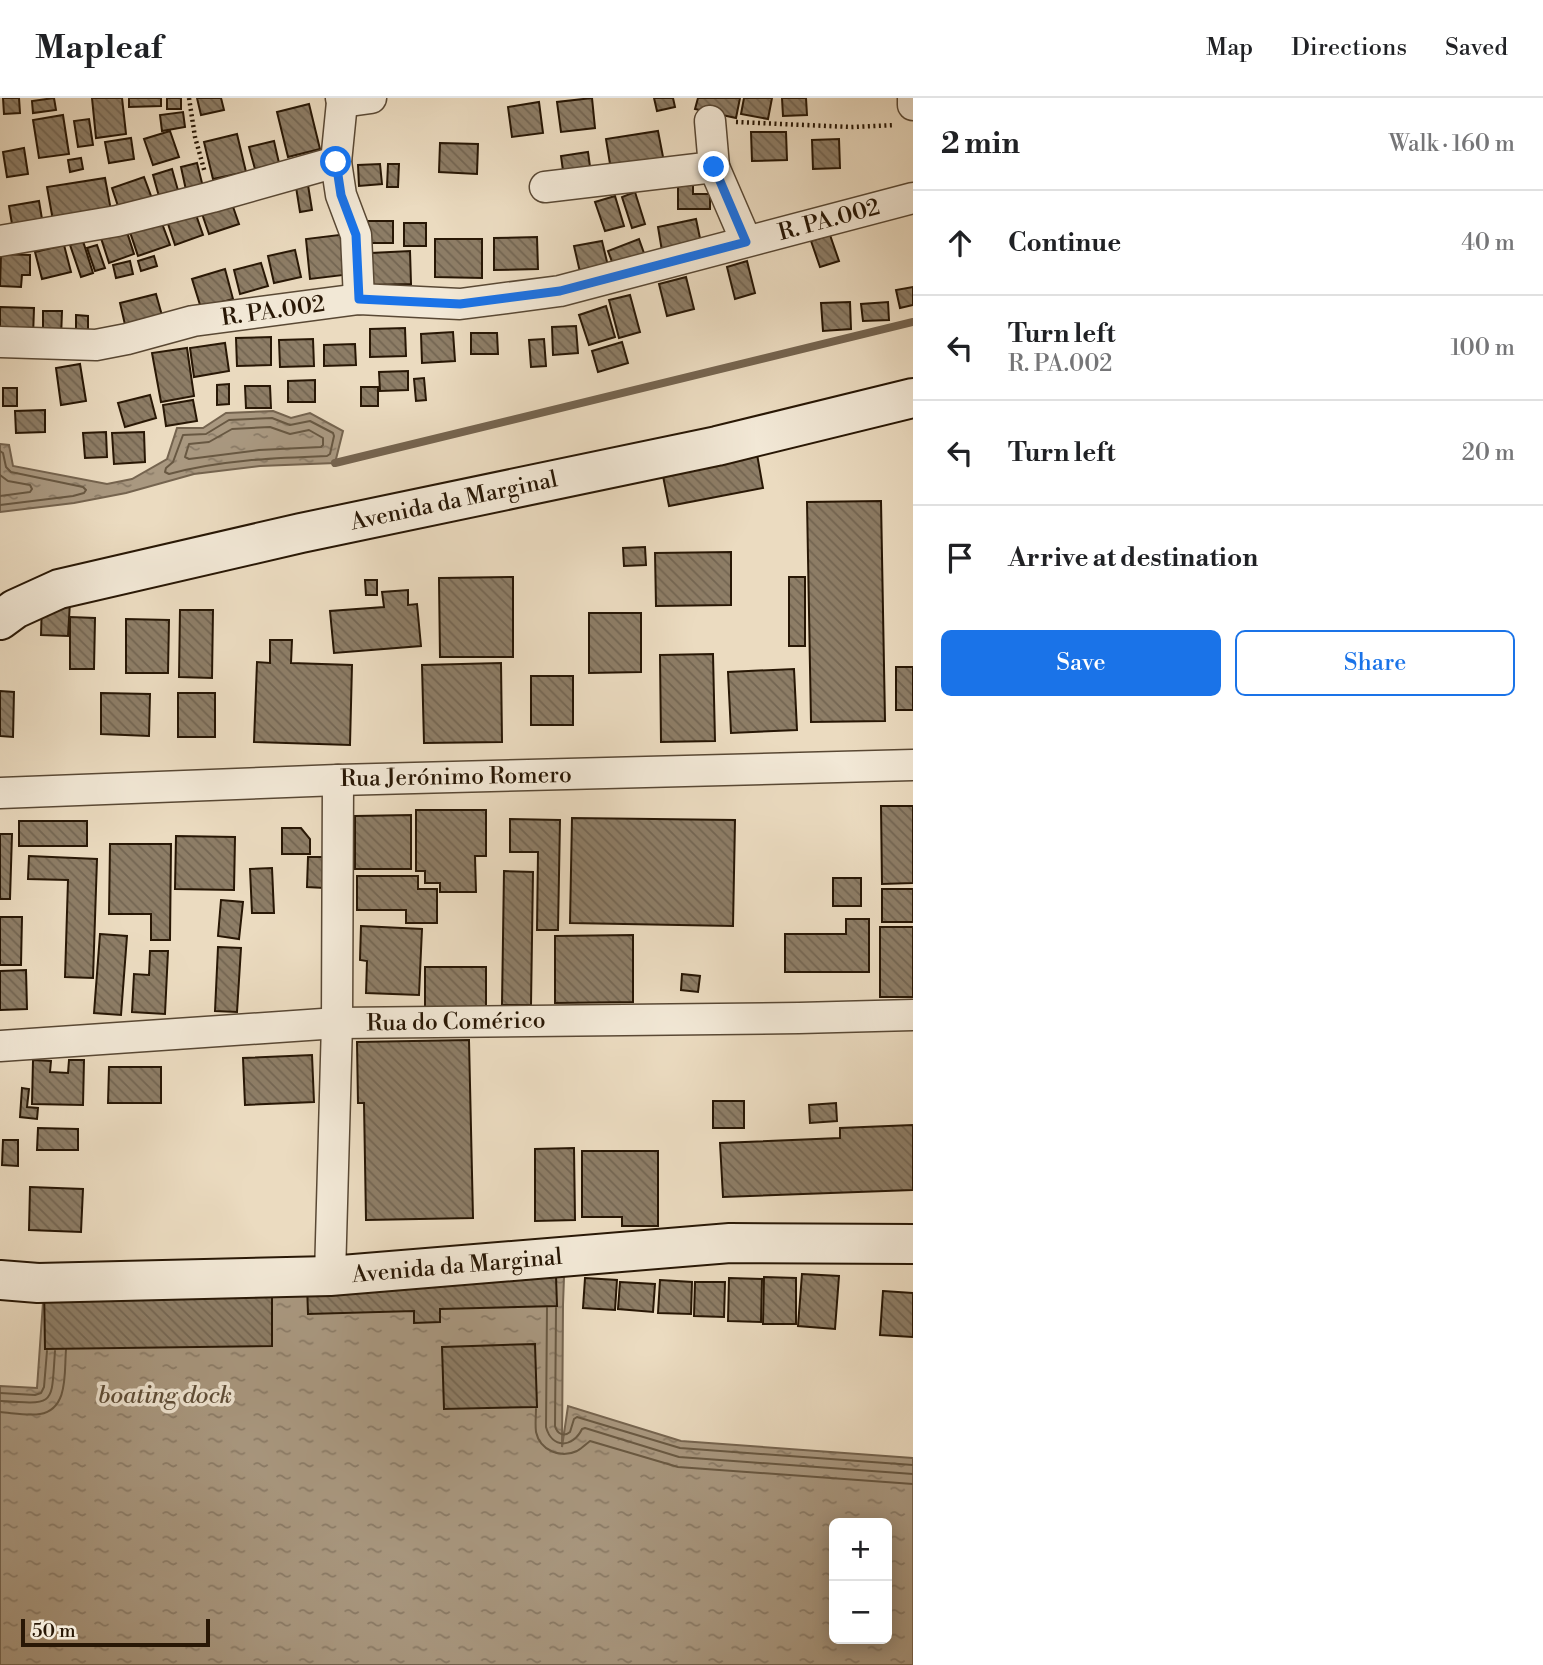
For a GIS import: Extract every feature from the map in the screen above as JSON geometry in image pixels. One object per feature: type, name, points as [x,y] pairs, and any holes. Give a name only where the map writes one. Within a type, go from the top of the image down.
[{"type":"street","points":[[351,99],[336,162],[341,195],[356,235],[359,299]]},
{"type":"street","points":[[710,121],[714,167],[746,242]]},
{"type":"street","points":[[0,241],[117,221],[336,162]]},
{"type":"street","points":[[545,187],[714,167]]},
{"type":"street","name":"R. PA.002","points":[[0,342],[96,345],[193,321],[359,299],[460,304],[560,291],[913,198]]},
{"type":"street","name":"Avenida da Marginal","points":[[0,620],[15,609],[59,589],[302,533],[717,446],[913,398]]},
{"type":"street","name":"Rua Jerónimo Romero","points":[[0,793],[338,780],[913,765]]},
{"type":"street","points":[[330,1276],[337,1023],[338,780]]},
{"type":"street","name":"Rua do Comérico","points":[[0,1046],[337,1023],[913,1015]]},
{"type":"street","name":"Avenida da Marginal","points":[[0,1280],[38,1283],[330,1276],[730,1243],[913,1244]]},
{"type":"path","points":[[189,98],[195,136],[212,197]]},
{"type":"path","points":[[710,121],[852,127],[909,109]]},
{"type":"water","points":[[273,411],[291,418],[310,413],[343,431],[335,463],[260,466],[194,474],[126,493],[74,503],[0,512],[0,444],[9,445],[13,466],[107,484],[132,479],[167,459],[177,428],[203,428],[226,413]]},
{"type":"water","name":"boating dock","points":[[565,1249],[562,1447],[568,1406],[681,1441],[913,1458],[913,1665],[0,1665],[0,1386],[37,1388],[45,1274]]},
{"type":"building","points":[[3,98],[19,98],[20,113],[4,114]]},
{"type":"building","points":[[54,98],[56,110],[33,113],[32,101]]},
{"type":"building","points":[[92,98],[122,98],[126,134],[96,138]]},
{"type":"building","points":[[129,98],[161,98],[161,106],[129,107]]},
{"type":"building","points":[[167,98],[181,98],[181,109],[167,109]]},
{"type":"building","points":[[197,98],[221,98],[224,110],[201,115]]},
{"type":"building","points":[[592,98],[595,128],[561,132],[557,102]]},
{"type":"building","points":[[654,98],[673,98],[675,107],[657,111]]},
{"type":"building","points":[[698,98],[740,98],[736,118],[695,109]]},
{"type":"building","points":[[744,98],[772,98],[768,119],[741,114]]},
{"type":"building","points":[[782,98],[806,98],[807,115],[783,116]]},
{"type":"building","points":[[539,102],[543,133],[512,137],[508,107]]},
{"type":"building","points":[[309,104],[320,149],[288,157],[277,112]]},
{"type":"building","points":[[183,112],[185,127],[162,131],[160,115]]},
{"type":"building","points":[[63,115],[69,154],[39,158],[33,120]]},
{"type":"building","points":[[89,119],[93,145],[78,147],[74,121]]},
{"type":"building","points":[[170,131],[179,157],[153,165],[144,139]]},
{"type":"building","points":[[658,131],[664,162],[611,170],[606,139]]},
{"type":"building","points":[[751,132],[786,132],[787,160],[752,161]]},
{"type":"building","points":[[237,134],[246,172],[213,179],[204,142]]},
{"type":"building","points":[[131,138],[134,159],[109,163],[105,142]]},
{"type":"building","points":[[839,139],[840,168],[813,169],[812,140]]},
{"type":"building","points":[[274,141],[279,163],[255,169],[249,147]]},
{"type":"building","points":[[440,143],[478,144],[477,174],[439,172]]},
{"type":"building","points":[[24,148],[28,174],[7,177],[3,152]]},
{"type":"building","points":[[588,152],[591,174],[564,178],[561,156]]},
{"type":"building","points":[[81,158],[83,169],[70,172],[68,160]]},
{"type":"building","points":[[197,163],[203,187],[186,190],[181,167]]},
{"type":"building","points":[[380,164],[382,184],[359,186],[358,165]]},
{"type":"building","points":[[388,164],[399,164],[398,187],[387,187]]},
{"type":"building","points":[[172,169],[179,194],[160,200],[153,175]]},
{"type":"building","points":[[144,177],[154,204],[121,215],[112,188]]},
{"type":"building","points":[[105,178],[112,216],[54,226],[47,187]]},
{"type":"building","points":[[678,182],[693,182],[693,194],[710,194],[710,209],[678,209]]},
{"type":"building","points":[[308,185],[312,210],[300,212],[296,187]]},
{"type":"building","points":[[635,192],[645,224],[632,228],[622,197]]},
{"type":"building","points":[[615,196],[624,226],[605,231],[595,202]]},
{"type":"building","points":[[230,198],[239,224],[209,234],[200,208]]},
{"type":"building","points":[[39,201],[43,225],[13,230],[9,206]]},
{"type":"building","points":[[194,209],[203,235],[175,245],[166,218]]},
{"type":"building","points":[[160,218],[170,245],[138,256],[129,229]]},
{"type":"building","points":[[696,219],[701,243],[662,251],[658,227]]},
{"type":"building","points":[[368,221],[393,221],[393,243],[368,243]]},
{"type":"building","points":[[404,223],[426,223],[426,246],[404,246]]},
{"type":"building","points":[[126,229],[134,254],[109,263],[101,238]]},
{"type":"building","points":[[347,234],[352,274],[310,279],[306,239]]},
{"type":"building","points":[[830,235],[839,261],[820,267],[811,241]]},
{"type":"building","points":[[537,237],[538,269],[494,270],[494,238]]},
{"type":"building","points":[[435,239],[482,239],[482,278],[435,277]]},
{"type":"building","points":[[639,239],[645,256],[614,267],[608,251]]},
{"type":"building","points":[[83,241],[93,273],[81,277],[70,245]]},
{"type":"building","points":[[602,241],[608,266],[580,272],[574,246]]},
{"type":"building","points":[[64,245],[71,272],[42,279],[35,252]]},
{"type":"building","points":[[97,245],[105,268],[95,271],[87,248]]},
{"type":"building","points":[[295,250],[301,277],[274,283],[268,256]]},
{"type":"building","points":[[410,251],[411,284],[372,285],[371,253]]},
{"type":"building","points":[[1,254],[30,255],[30,275],[22,275],[21,287],[0,286]]},
{"type":"building","points":[[154,256],[157,266],[141,271],[138,261]]},
{"type":"building","points":[[130,261],[133,274],[116,278],[113,265]]},
{"type":"building","points":[[747,261],[755,293],[735,299],[727,267]]},
{"type":"building","points":[[261,263],[268,286],[240,294],[234,270]]},
{"type":"building","points":[[225,269],[233,299],[201,308],[192,279]]},
{"type":"building","points":[[686,277],[694,309],[667,316],[659,284]]},
{"type":"building","points":[[913,287],[913,305],[900,308],[896,290]]},
{"type":"building","points":[[156,294],[163,319],[126,329],[120,303]]},
{"type":"building","points":[[630,295],[640,332],[619,338],[609,300]]},
{"type":"building","points":[[850,302],[851,329],[823,331],[821,303]]},
{"type":"building","points":[[888,302],[889,320],[863,321],[861,304]]},
{"type":"building","points":[[606,306],[615,337],[589,345],[579,315]]},
{"type":"building","points":[[0,307],[34,308],[33,337],[0,335]]},
{"type":"building","points":[[43,311],[62,311],[61,338],[43,338]]},
{"type":"building","points":[[76,315],[88,316],[88,337],[76,336]]},
{"type":"building","points":[[576,326],[578,353],[553,355],[552,327]]},
{"type":"building","points":[[405,328],[406,356],[370,357],[370,329]]},
{"type":"building","points":[[453,332],[455,361],[422,363],[421,334]]},
{"type":"building","points":[[471,333],[497,333],[498,354],[471,354]]},
{"type":"building","points":[[271,337],[271,365],[237,366],[236,338]]},
{"type":"building","points":[[313,339],[314,366],[280,367],[279,340]]},
{"type":"building","points":[[544,339],[546,366],[531,367],[529,340]]},
{"type":"building","points":[[622,342],[628,363],[598,372],[592,351]]},
{"type":"building","points":[[225,343],[229,371],[194,377],[190,348]]},
{"type":"building","points":[[355,344],[356,365],[324,366],[324,345]]},
{"type":"building","points":[[187,348],[194,396],[161,402],[152,353]]},
{"type":"building","points":[[80,364],[86,401],[61,405],[56,368]]},
{"type":"building","points":[[408,371],[408,390],[380,391],[379,372]]},
{"type":"building","points":[[424,378],[426,400],[416,401],[414,379]]},
{"type":"building","points":[[315,380],[315,402],[288,402],[288,381]]},
{"type":"building","points":[[229,384],[229,404],[217,405],[217,385]]},
{"type":"building","points":[[245,386],[270,386],[271,408],[246,408]]},
{"type":"building","points":[[361,387],[378,387],[378,406],[361,406]]},
{"type":"building","points":[[3,388],[17,388],[17,406],[3,406]]},
{"type":"building","points":[[150,395],[156,418],[125,427],[118,403]]},
{"type":"building","points":[[193,400],[197,421],[166,426],[163,405]]},
{"type":"building","points":[[45,410],[45,432],[16,433],[15,411]]},
{"type":"building","points":[[106,432],[107,457],[85,458],[83,433]]},
{"type":"building","points":[[144,432],[145,462],[114,464],[112,433]]},
{"type":"building","points":[[755,443],[763,488],[669,506],[660,461]]},
{"type":"building","points":[[881,501],[885,721],[811,722],[807,502]]},
{"type":"building","points":[[645,547],[646,565],[624,566],[623,548]]},
{"type":"building","points":[[731,552],[731,605],[656,606],[655,553]]},
{"type":"building","points":[[513,577],[513,657],[440,657],[439,578]]},
{"type":"building","points":[[789,577],[805,577],[805,646],[789,646]]},
{"type":"building","points":[[365,580],[377,580],[377,595],[366,595]]},
{"type":"building","points":[[408,590],[408,605],[417,604],[421,646],[334,653],[330,611],[384,607],[382,592]]},
{"type":"building","points":[[42,601],[70,602],[68,636],[41,635]]},
{"type":"building","points":[[180,610],[213,610],[212,678],[179,677]]},
{"type":"building","points":[[589,613],[641,613],[641,672],[589,673]]},
{"type":"building","points":[[70,617],[95,618],[94,669],[70,669]]},
{"type":"building","points":[[126,619],[169,620],[168,673],[126,673]]},
{"type":"building","points":[[270,640],[292,640],[291,663],[352,665],[350,745],[254,742],[257,662],[270,663]]},
{"type":"building","points":[[713,654],[715,741],[661,742],[660,655]]},
{"type":"building","points":[[501,663],[502,742],[424,743],[422,665]]},
{"type":"building","points":[[896,667],[913,667],[913,710],[896,710]]},
{"type":"building","points":[[794,669],[797,730],[731,733],[728,672]]},
{"type":"building","points":[[531,676],[573,676],[573,725],[531,725]]},
{"type":"building","points":[[0,691],[14,692],[13,737],[0,736]]},
{"type":"building","points":[[101,693],[150,694],[149,736],[101,734]]},
{"type":"building","points":[[178,693],[215,693],[215,737],[178,737]]},
{"type":"building","points":[[881,806],[913,806],[913,883],[882,884]]},
{"type":"building","points":[[416,810],[486,810],[486,856],[475,856],[476,892],[440,892],[440,883],[425,883],[425,871],[416,871]]},
{"type":"building","points":[[411,815],[411,869],[355,869],[355,816]]},
{"type":"building","points":[[572,818],[735,820],[733,926],[570,923]]},
{"type":"building","points":[[510,819],[560,820],[558,930],[537,930],[538,852],[510,852]]},
{"type":"building","points":[[19,821],[87,821],[87,846],[19,846]]},
{"type":"building","points":[[282,828],[301,828],[310,839],[310,854],[282,854]]},
{"type":"building","points":[[0,834],[12,834],[10,899],[0,899]]},
{"type":"building","points":[[176,836],[235,837],[234,890],[175,889]]},
{"type":"building","points":[[110,844],[171,844],[170,940],[151,940],[151,914],[109,914]]},
{"type":"building","points":[[29,856],[97,859],[93,978],[65,977],[68,880],[28,879]]},
{"type":"building","points":[[308,857],[324,857],[324,888],[307,887]]},
{"type":"building","points":[[272,868],[274,913],[252,913],[250,869]]},
{"type":"building","points":[[504,871],[533,872],[531,1005],[502,1005]]},
{"type":"building","points":[[357,876],[418,876],[418,889],[437,889],[437,923],[406,923],[406,910],[357,910]]},
{"type":"building","points":[[833,878],[861,878],[861,906],[833,906]]},
{"type":"building","points":[[882,889],[913,889],[913,922],[882,922]]},
{"type":"building","points":[[221,900],[243,902],[239,939],[218,936]]},
{"type":"building","points":[[0,917],[22,917],[21,965],[0,965]]},
{"type":"building","points":[[846,919],[869,919],[869,972],[785,972],[785,934],[846,934]]},
{"type":"building","points":[[361,926],[422,929],[419,995],[366,993],[367,961],[360,960]]},
{"type":"building","points":[[880,927],[913,927],[913,997],[880,997]]},
{"type":"building","points":[[100,934],[127,936],[121,1015],[94,1013]]},
{"type":"building","points":[[633,935],[633,1002],[555,1003],[555,936]]},
{"type":"building","points":[[218,947],[241,948],[237,1012],[215,1011]]},
{"type":"building","points":[[150,951],[168,951],[165,1014],[132,1012],[134,974],[149,975]]},
{"type":"building","points":[[425,967],[486,967],[486,1008],[425,1009]]},
{"type":"building","points":[[26,970],[27,1009],[0,1010],[0,971]]},
{"type":"building","points":[[682,974],[700,976],[698,992],[681,990]]},
{"type":"building","points":[[469,1040],[473,1218],[366,1220],[364,1103],[358,1103],[357,1042]]},
{"type":"building","points":[[312,1055],[314,1102],[245,1105],[243,1058]]},
{"type":"building","points":[[33,1060],[51,1061],[50,1072],[68,1073],[69,1060],[84,1060],[83,1105],[32,1104]]},
{"type":"building","points":[[109,1067],[161,1067],[161,1103],[108,1103]]},
{"type":"building","points":[[22,1088],[29,1089],[27,1107],[38,1108],[37,1119],[20,1117]]},
{"type":"building","points":[[713,1101],[744,1101],[744,1128],[713,1128]]},
{"type":"building","points":[[836,1103],[837,1121],[810,1123],[809,1105]]},
{"type":"building","points":[[913,1125],[913,1190],[723,1197],[720,1143],[840,1138],[840,1128]]},
{"type":"building","points":[[38,1128],[78,1129],[78,1150],[37,1150]]},
{"type":"building","points":[[3,1140],[18,1140],[18,1166],[2,1165]]},
{"type":"building","points":[[574,1148],[575,1220],[535,1221],[535,1149]]},
{"type":"building","points":[[582,1151],[658,1151],[658,1226],[622,1226],[622,1217],[582,1217]]},
{"type":"building","points":[[30,1187],[83,1189],[81,1232],[29,1230]]},
{"type":"building","points":[[802,1274],[839,1276],[835,1329],[798,1326]]},
{"type":"building","points":[[556,1276],[557,1306],[440,1309],[440,1322],[414,1323],[414,1311],[308,1314],[307,1284]]},
{"type":"building","points":[[764,1277],[796,1278],[796,1324],[763,1324]]},
{"type":"building","points":[[585,1278],[617,1280],[615,1310],[583,1308]]},
{"type":"building","points":[[729,1278],[762,1279],[761,1322],[728,1321]]},
{"type":"building","points":[[660,1280],[692,1282],[691,1314],[658,1313]]},
{"type":"building","points":[[272,1282],[272,1346],[45,1349],[44,1284]]},
{"type":"building","points":[[620,1282],[655,1284],[653,1312],[618,1309]]},
{"type":"building","points":[[695,1282],[725,1282],[724,1317],[694,1316]]},
{"type":"building","points":[[883,1291],[913,1293],[913,1337],[880,1335]]},
{"type":"building","points":[[535,1344],[537,1407],[444,1409],[442,1347]]},
{"type":"waterway","points":[[335,463],[913,322]]},
{"type":"route","points":[[336,162],[341,195],[356,235],[359,299],[460,304],[560,291],[746,242],[714,167]]}]
